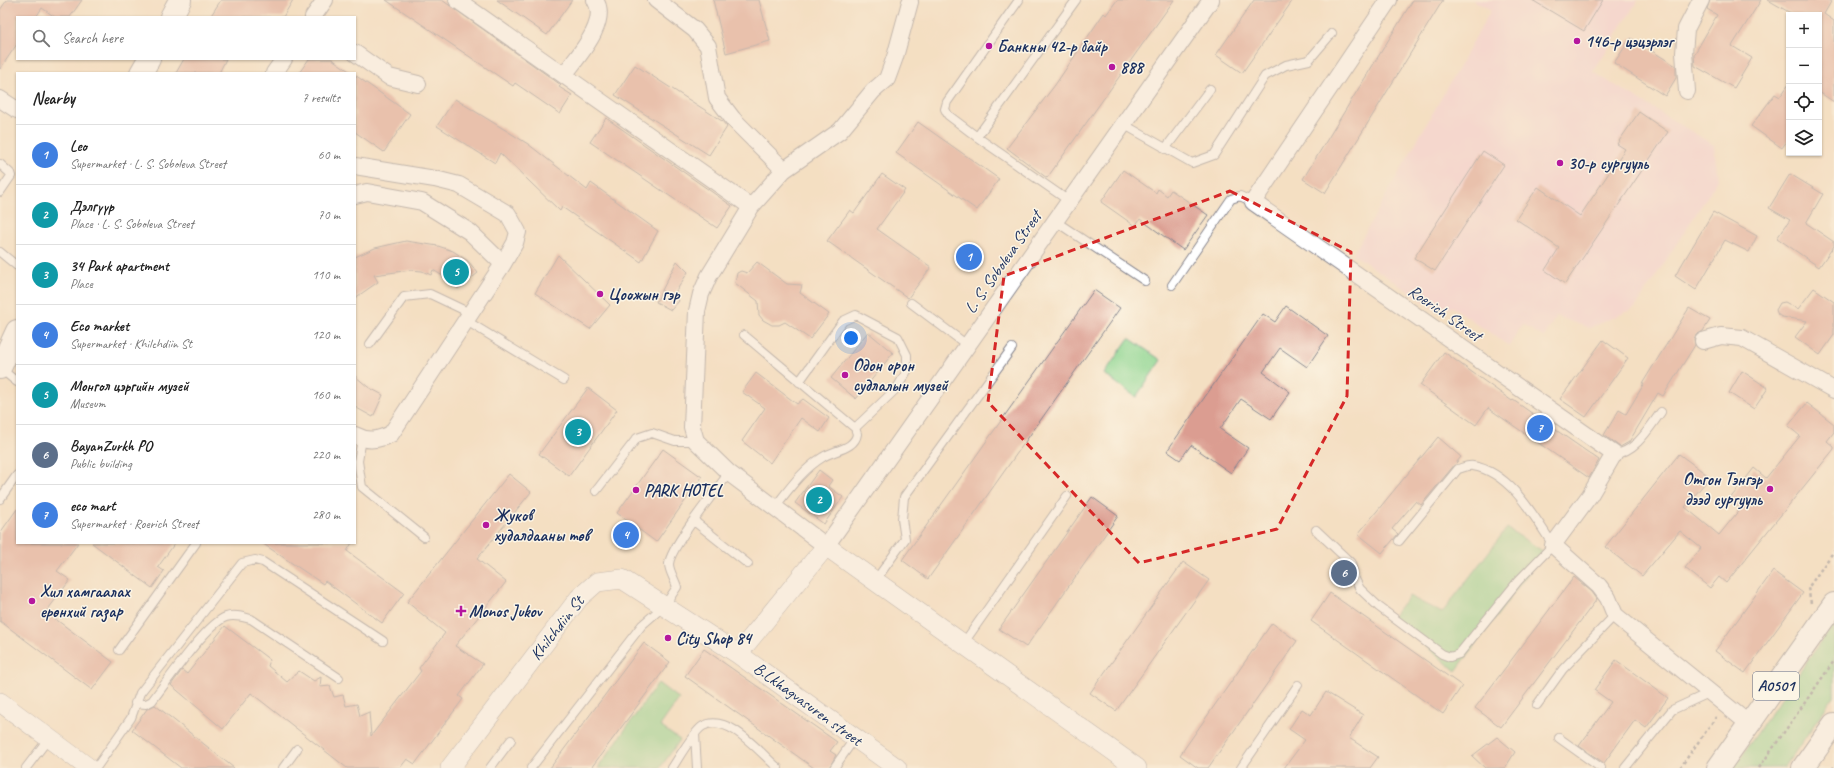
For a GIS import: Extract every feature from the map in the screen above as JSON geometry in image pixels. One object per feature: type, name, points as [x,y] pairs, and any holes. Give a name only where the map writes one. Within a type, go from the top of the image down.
[{"type":"main road","points":[[172,16],[180,0]]},
{"type":"main road","points":[[142,72],[148,60]]},
{"type":"main road","points":[[0,368],[16,333]]},
{"type":"main road","name":"A0501","points":[[1718,768],[1834,604]]},
{"type":"main road","points":[[1803,768],[1834,724]]},
{"type":"street","points":[[314,16],[325,0]]},
{"type":"street","points":[[457,0],[751,207]]},
{"type":"street","points":[[564,75],[595,31],[600,18],[595,0]]},
{"type":"street","points":[[656,0],[695,30],[708,46],[717,98],[733,119],[784,170]]},
{"type":"street","name":"L. S. Soboleva Street","points":[[826,546],[1210,0]]},
{"type":"street","points":[[1253,202],[1389,0]]},
{"type":"street","points":[[1687,91],[1684,53],[1686,29],[1702,0]]},
{"type":"street","points":[[910,2],[895,57],[886,78],[873,91],[840,132],[784,170],[751,207],[709,276],[698,306],[692,426],[696,441],[729,473],[826,546],[1137,768]]},
{"type":"street","points":[[356,54],[389,77],[418,84]]},
{"type":"street","points":[[275,72],[283,60]]},
{"type":"street","points":[[0,99],[16,109]]},
{"type":"street","points":[[356,166],[434,179],[459,185],[508,214],[518,232],[515,244],[503,264],[391,434],[378,440],[358,437]]},
{"type":"street","points":[[356,195],[367,192],[422,202],[470,232],[503,264]]},
{"type":"street","name":"Roerich Street","points":[[1253,202],[1614,454]]},
{"type":"street","points":[[1703,341],[1721,336],[1742,338],[1834,390]]},
{"type":"street","points":[[1614,454],[1590,495],[1553,545],[1599,586],[1608,598],[1615,615],[1749,724]]},
{"type":"street","points":[[738,654],[826,546]]},
{"type":"street","name":"Khilchdiin St","points":[[450,768],[579,598],[597,582],[622,579],[665,605],[738,654]]},
{"type":"street","name":"B.Lkhagvasuren street","points":[[738,654],[854,739],[897,768]]},
{"type":"street","points":[[0,702],[89,768]]},
{"type":"lane","points":[[1019,0],[946,102],[945,109],[948,115],[977,137],[1069,201]]},
{"type":"lane","points":[[977,137],[1076,0]]},
{"type":"lane","points":[[1123,124],[1192,163],[1214,156],[1265,76],[1286,65],[1309,60],[1332,33]]},
{"type":"lane","points":[[1165,149],[1210,89]]},
{"type":"lane","points":[[0,164],[10,173],[11,176],[0,192]]},
{"type":"lane","points":[[1172,285],[1231,199],[1240,196],[1253,202]]},
{"type":"lane","points":[[1055,221],[1145,281]]},
{"type":"lane","points":[[0,252],[16,265]]},
{"type":"lane","points":[[370,344],[404,296],[430,294],[564,380]]},
{"type":"lane","points":[[911,303],[967,345]]},
{"type":"lane","points":[[799,382],[844,321],[856,315],[898,337],[907,355],[907,371],[897,388],[855,428]]},
{"type":"lane","points":[[744,336],[855,428],[857,434],[855,441],[850,445],[823,457],[804,471],[775,507]]},
{"type":"lane","points":[[875,581],[905,539],[902,519],[904,497],[1012,348]]},
{"type":"lane","points":[[0,368],[16,381]]},
{"type":"lane","points":[[1614,454],[1624,453],[1640,440],[1661,412]]},
{"type":"lane","points":[[596,491],[637,438],[652,433],[675,441],[696,441]]},
{"type":"lane","points":[[358,437],[358,461],[362,487],[424,537]]},
{"type":"lane","points":[[1316,530],[1351,563],[1354,577],[1360,589],[1378,607],[1442,654],[1450,657],[1459,654],[1518,581],[1553,545],[1516,492],[1493,474],[1472,466],[1458,469],[1399,541]]},
{"type":"lane","points":[[531,768],[642,625],[665,605],[677,587],[669,564],[672,555],[694,521],[729,473]]},
{"type":"lane","points":[[0,499],[16,476]]},
{"type":"lane","points":[[963,644],[1067,496]]},
{"type":"lane","points":[[694,521],[748,564]]},
{"type":"lane","points":[[119,650],[195,544]]},
{"type":"lane","points":[[96,768],[131,718],[140,693],[242,563],[248,561],[263,562],[382,641]]},
{"type":"lane","points":[[1537,705],[1563,669],[1615,615]]},
{"type":"lane","points":[[135,704],[146,704],[152,701],[184,658],[212,626],[226,617],[235,616],[251,619],[338,678]]},
{"type":"lane","points":[[1241,768],[1298,686]]},
{"type":"lane","points":[[1625,768],[1672,710],[1710,692]]},
{"type":"lane","points":[[672,768],[702,726],[718,722],[732,728],[778,768]]},
{"type":"lane","points":[[695,734],[697,768]]},
{"type":"lane","points":[[26,768],[49,738]]},
{"type":"lane","points":[[1559,738],[1601,768]]},
{"type":"lane","points":[[834,768],[854,739]]},
{"type":"lane","points":[[490,768],[511,740]]},
{"type":"lane","points":[[283,768],[296,749]]},
{"type":"path","points":[[1811,605],[1808,588],[1834,552]]},
{"type":"path","points":[[1759,768],[1834,661]]},
{"type":"path","points":[[1680,768],[1726,705]]},
{"type":"highlighted area","points":[[1230,191],[1351,252],[1347,396],[1277,529],[1139,563],[988,402],[1004,276]]},
{"type":"shaded area","name":"30-р сургууль","points":[[1473,0],[1638,0],[1593,72],[1714,145],[1718,180],[1635,308],[1589,328],[1556,316],[1544,338],[1523,324],[1509,346],[1453,307],[1436,310],[1353,254],[1491,10]]},
{"type":"green space","points":[[1129,338],[1161,360],[1136,397],[1104,374]]},
{"type":"green space","points":[[1507,528],[1544,552],[1456,671],[1391,618],[1409,596],[1442,613]]},
{"type":"green space","points":[[1834,623],[1834,696],[1784,768],[1733,768]]},
{"type":"green space","points":[[658,683],[679,699],[660,726],[680,740],[660,768],[598,768]]},
{"type":"building","points":[[7,0],[82,0],[71,16],[54,16],[42,8],[37,16],[16,16],[16,45],[0,69],[0,10]]},
{"type":"building","points":[[221,0],[293,0],[284,16],[211,16]]},
{"type":"building","points":[[386,0],[442,0],[561,85],[559,87],[572,95],[560,114],[515,83],[513,86]]},
{"type":"building","points":[[497,0],[572,0],[547,35]]},
{"type":"building","points":[[713,0],[759,0],[770,41],[726,53]]},
{"type":"building","points":[[1117,0],[1174,0],[1047,178],[1007,148],[1055,85],[1104,13],[1106,15]]},
{"type":"building","points":[[1254,0],[1293,0],[1242,73],[1216,55]]},
{"type":"building","points":[[1413,0],[1443,0],[1325,193],[1303,179]]},
{"type":"building","points":[[1532,0],[1603,0],[1584,31]]},
{"type":"building","points":[[1710,0],[1761,0],[1732,46],[1752,58],[1734,88],[1695,66],[1694,55],[1717,15],[1707,9]]},
{"type":"building","points":[[1768,0],[1832,0],[1824,14],[1834,21],[1834,102],[1822,94],[1822,12],[1789,12]]},
{"type":"building","points":[[1631,38],[1676,66],[1676,78],[1665,96],[1614,63]]},
{"type":"building","points":[[183,60],[226,60],[220,72],[177,72]]},
{"type":"building","points":[[308,60],[333,60],[351,72],[300,72]]},
{"type":"building","points":[[635,65],[722,121],[727,127],[709,155],[615,95]]},
{"type":"building","points":[[356,76],[410,114],[384,152],[356,133]]},
{"type":"building","points":[[1786,88],[1786,142],[1782,148],[1751,126],[1775,94],[1780,97]]},
{"type":"building","points":[[455,99],[528,144],[587,190],[591,183],[658,231],[641,262],[562,207],[560,211],[500,153],[495,163],[437,126]]},
{"type":"building","points":[[1639,112],[1668,132],[1565,284],[1545,270],[1559,248],[1516,219],[1538,187],[1580,216],[1625,149],[1617,144]]},
{"type":"building","points":[[606,118],[732,206],[717,228],[590,142]]},
{"type":"building","points":[[918,122],[999,179],[977,210],[896,153]]},
{"type":"building","points":[[1483,151],[1504,165],[1435,271],[1414,258]]},
{"type":"building","points":[[1123,170],[1156,193],[1158,189],[1167,196],[1171,190],[1208,215],[1183,250],[1140,219],[1135,226],[1101,202]]},
{"type":"building","points":[[882,174],[905,190],[877,229],[931,267],[908,298],[827,241],[850,210],[854,213]]},
{"type":"building","points":[[1790,174],[1823,194],[1806,223],[1834,242],[1834,246],[1819,267],[1777,238],[1790,220],[1769,208]]},
{"type":"building","points":[[1713,212],[1757,236],[1749,252],[1725,240],[1696,290],[1675,276]]},
{"type":"building","points":[[406,241],[438,246],[453,251],[468,261],[478,273],[458,289],[451,281],[433,270],[431,275],[422,271],[411,270],[374,275],[378,282],[356,297],[356,257],[375,248]]},
{"type":"building","points":[[558,255],[610,305],[590,329],[535,293]]},
{"type":"building","points":[[677,261],[688,272],[675,293],[679,301],[671,310],[656,302]]},
{"type":"building","points":[[757,262],[787,284],[802,285],[800,293],[829,314],[810,339],[785,322],[779,325],[772,325],[763,320],[759,315],[758,301],[735,283],[737,273],[741,271],[747,273]]},
{"type":"building","points":[[1814,288],[1834,302],[1834,335],[1820,355],[1795,337],[1807,321],[1782,317],[1778,315],[1776,310],[1780,303],[1785,302],[1798,309]]},
{"type":"building","points":[[1094,290],[1120,308],[928,579],[902,560]]},
{"type":"building","points":[[1286,306],[1328,336],[1307,367],[1280,348],[1263,372],[1290,392],[1271,419],[1241,399],[1220,429],[1248,448],[1231,473],[1191,445],[1180,460],[1167,451],[1263,314],[1275,322]]},
{"type":"building","points":[[1689,308],[1710,320],[1703,331],[1696,335],[1694,339],[1695,345],[1663,396],[1658,393],[1629,442],[1620,447],[1604,435],[1619,410],[1626,414],[1644,384],[1642,384]]},
{"type":"building","points":[[868,332],[893,353],[856,399],[831,378]]},
{"type":"building","points":[[1603,340],[1628,358],[1586,417],[1560,399]]},
{"type":"building","points":[[1444,352],[1512,401],[1513,400],[1599,460],[1589,478],[1488,408],[1476,425],[1420,385]]},
{"type":"building","points":[[1742,371],[1768,388],[1754,409],[1729,393]]},
{"type":"building","points":[[756,373],[797,404],[803,399],[829,418],[820,432],[801,418],[770,463],[742,441],[765,408],[742,392]]},
{"type":"building","points":[[356,377],[368,387],[383,395],[373,417],[356,408]]},
{"type":"building","points":[[588,388],[617,410],[569,476],[539,454]]},
{"type":"building","name":"Отгон Тэнгэр дээд сургууль","points":[[1807,403],[1834,424],[1834,432],[1827,441],[1834,447],[1834,449],[1726,583],[1719,577],[1710,588],[1685,568],[1701,548],[1680,531],[1642,576],[1605,547],[1679,454],[1710,477],[1685,507],[1719,535],[1740,509],[1729,500],[1754,468],[1766,478],[1800,436],[1788,426]]},
{"type":"building","points":[[1438,437],[1461,457],[1421,505],[1416,501],[1392,529],[1398,534],[1382,553],[1358,534]]},
{"type":"building","points":[[663,449],[702,477],[656,542],[617,513]]},
{"type":"building","points":[[819,470],[832,480],[828,486],[843,497],[824,524],[795,503]]},
{"type":"building","points":[[509,474],[531,492],[477,559],[506,582],[455,646],[483,664],[459,696],[463,699],[415,764],[407,759],[400,768],[347,768],[251,693],[223,729],[171,685],[182,670],[187,674],[225,626],[270,660],[268,666],[287,682],[299,671],[314,681],[321,677],[320,687],[330,686],[334,697],[343,695],[346,706],[357,704],[360,716],[369,712],[371,736],[421,671],[419,668],[445,633],[407,602]]},
{"type":"building","points":[[1092,497],[1118,516],[1026,647],[999,629]]},
{"type":"building","name":"Хил хамгаалах ерөнхий газар","points":[[16,510],[16,544],[77,544],[57,571],[70,580],[46,612],[113,662],[92,690],[0,621],[0,533]]},
{"type":"building","name":"Хил хамгаалах ерөнхий газар","points":[[93,544],[174,544],[158,567],[164,571],[152,588]]},
{"type":"building","points":[[263,544],[351,544],[347,551],[404,593],[382,623],[325,581],[323,584]]},
{"type":"building","points":[[1183,562],[1209,580],[1116,711],[1090,693]]},
{"type":"building","points":[[1773,571],[1803,593],[1745,673],[1715,651]]},
{"type":"building","points":[[1574,577],[1592,592],[1597,599],[1501,727],[1475,708]]},
{"type":"building","points":[[1330,593],[1462,686],[1443,714],[1311,621]]},
{"type":"building","points":[[1272,623],[1297,641],[1208,768],[1198,768],[1180,755]]},
{"type":"building","points":[[644,643],[670,662],[591,768],[550,768]]},
{"type":"building","points":[[704,649],[837,742],[830,751],[836,755],[829,768],[814,768],[685,676]]},
{"type":"building","points":[[1616,660],[1668,698],[1646,728],[1635,720],[1604,763],[1579,746],[1611,702],[1594,690]]},
{"type":"building","points":[[1326,692],[1363,715],[1349,738],[1378,757],[1370,768],[1284,768],[1305,740],[1289,729],[1302,709],[1311,715]]},
{"type":"building","points":[[155,705],[234,768],[181,768],[132,730],[147,709]]},
{"type":"building","points":[[1497,737],[1515,752],[1505,768],[1485,768],[1472,756]]},
{"type":"place","name":"146-р цэцэрлэг","points":[[1577,41]]},
{"type":"place","name":"Банкны 42-р байр","points":[[989,46]]},
{"type":"place","name":"888","points":[[1112,67]]},
{"type":"place","name":"30-р сургууль","points":[[1560,163]]},
{"type":"place","name":"Leo","points":[[969,257]]},
{"type":"place","name":"Монгол цэргийн музей","points":[[456,272]]},
{"type":"place","name":"Цоожын гэр","points":[[600,294]]},
{"type":"place","name":"Одон орон судлалын музей","points":[[845,375]]},
{"type":"place","name":"eco mart","points":[[1540,428]]},
{"type":"place","name":"34 Park apartment","points":[[578,432]]},
{"type":"place","name":"Отгон Тэнгэр дээд сургууль","points":[[1770,489]]},
{"type":"place","name":"PARK HOTEL","points":[[636,490]]},
{"type":"place","name":"Дэлгүүр","points":[[819,500]]},
{"type":"place","name":"Жуков худалдааны төв","points":[[486,525]]},
{"type":"place","name":"Eco market","points":[[626,535]]},
{"type":"place","name":"BayanZurkh PO","points":[[1344,573]]},
{"type":"place","name":"Хил хамгаалах ерөнхий газар","points":[[32,601]]},
{"type":"place","name":"Monos Jukov","points":[[461,611]]},
{"type":"place","name":"City Shop 84","points":[[668,638]]}]
